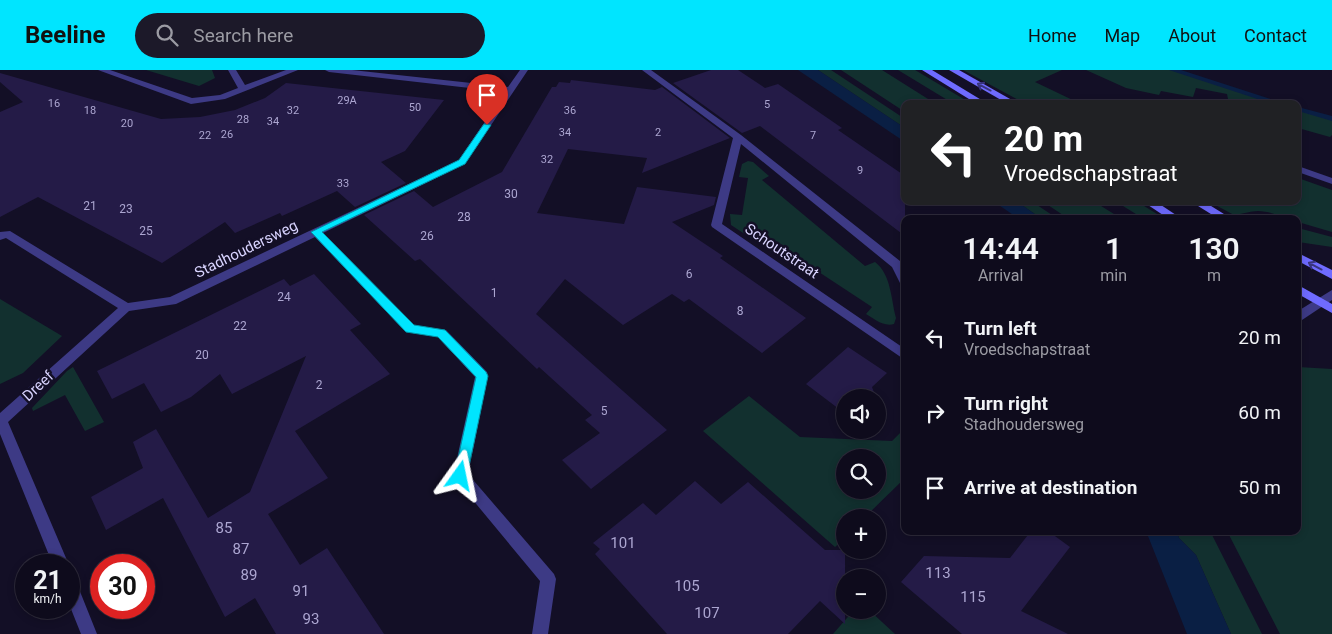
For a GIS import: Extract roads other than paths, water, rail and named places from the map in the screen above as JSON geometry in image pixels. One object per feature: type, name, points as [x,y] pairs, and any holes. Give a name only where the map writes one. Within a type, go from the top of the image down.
[{"type":"main road","points":[[926,70],[977,100]]},
{"type":"main road","points":[[953,70],[1009,100]]},
{"type":"main road","points":[[1154,205],[1170,215]]},
{"type":"main road","points":[[1202,205],[1220,215]]},
{"type":"main road","points":[[1301,259],[1332,276]]},
{"type":"main road","points":[[1301,291],[1332,309]]},
{"type":"street","points":[[102,70],[191,100],[222,97],[294,70]]},
{"type":"street","points":[[232,70],[243,90]]},
{"type":"street","points":[[329,70],[511,90]]},
{"type":"street","name":"Stadhoudersweg","points":[[126,307],[172,300],[462,162],[524,70]]},
{"type":"street","points":[[646,70],[738,137],[896,264],[901,271]]},
{"type":"street","name":"Schoutstraat","points":[[738,137],[716,225],[901,352]]},
{"type":"street","points":[[1301,170],[1332,181]]},
{"type":"street","points":[[0,236],[6,232],[126,307]]},
{"type":"street","points":[[316,232],[410,329],[442,333],[482,376],[460,476],[548,579],[540,634]]},
{"type":"street","points":[[1301,315],[1332,294]]},
{"type":"street","name":"Dreef","points":[[56,554],[1,420],[126,307]]},
{"type":"street","points":[[80,612],[89,634]]},
{"type":"water","points":[[798,70],[818,70],[901,125],[901,139]]},
{"type":"water","points":[[999,205],[1022,205],[1036,215],[1013,215]]},
{"type":"water","points":[[1148,535],[1178,535],[1196,555],[1231,634],[1187,634]]},
{"type":"waterway","points":[[1173,70],[1269,100]]},
{"type":"waterway","points":[[1301,110],[1332,119]]}]
